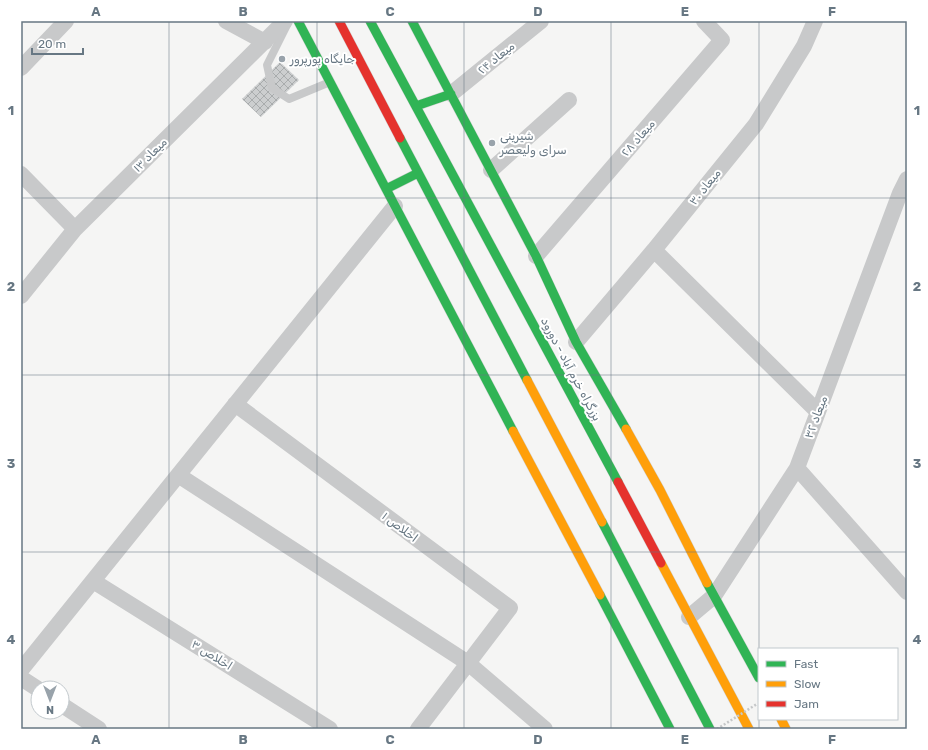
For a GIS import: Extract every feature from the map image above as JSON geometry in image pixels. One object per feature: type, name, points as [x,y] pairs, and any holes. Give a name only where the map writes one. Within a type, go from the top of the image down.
[{"type":"main road","points":[[298,21],[670,729]]},
{"type":"main road","points":[[338,21],[710,729]]},
{"type":"main road","name":"بزرگراه خرم آباد - دورود","points":[[370,21],[632,507],[749,729]]},
{"type":"main road","points":[[412,21],[536,256],[576,342],[660,490],[714,596],[758,676]]},
{"type":"main road","points":[[416,106],[451,94]]},
{"type":"main road","points":[[386,190],[418,173]]},
{"type":"main road","points":[[655,724],[661,713]]},
{"type":"main road","points":[[782,720],[786,729]]},
{"type":"street","points":[[21,68],[66,21]]},
{"type":"street","points":[[226,21],[265,42]]},
{"type":"street","name":"میعاد ۱۳","points":[[21,296],[75,229],[285,21]]},
{"type":"street","name":"میعاد ۲۸","points":[[536,256],[722,40],[704,21]]},
{"type":"street","name":"میعاد ۳۰","points":[[576,342],[654,250],[756,124],[804,46],[815,21]]},
{"type":"street","name":"میعاد ۲۴","points":[[451,94],[538,22]]},
{"type":"street","points":[[491,170],[569,100]]},
{"type":"street","points":[[21,174],[75,229]]},
{"type":"street","name":"میعاد ۳۲","points":[[689,617],[714,596],[797,468],[905,190]]},
{"type":"street","points":[[21,670],[395,206]]},
{"type":"street","points":[[654,250],[818,412]]},
{"type":"street","name":"اخلاص ۱","points":[[235,404],[510,608],[468,663]]},
{"type":"street","points":[[797,468],[907,592]]},
{"type":"street","points":[[178,475],[468,663],[545,729]]},
{"type":"street","name":"اخلاص ۳","points":[[93,581],[330,729]]},
{"type":"street","points":[[418,729],[468,663]]},
{"type":"street","points":[[21,678],[30,684]]},
{"type":"street","points":[[70,710],[99,729]]},
{"type":"lane","points":[[289,21],[267,65],[272,88],[289,99],[330,82]]},
{"type":"path","points":[[717,729],[757,704]]},
{"type":"building","points":[[280,62],[299,80],[261,117],[242,99]]},
{"type":"traffic: fast","points":[[298,21],[513,431]]},
{"type":"traffic: fast","points":[[370,21],[618,482]]},
{"type":"traffic: fast","points":[[412,21],[536,256],[576,342],[626,429]]},
{"type":"traffic: fast","points":[[416,106],[451,94]]},
{"type":"traffic: fast","points":[[400,138],[527,380]]},
{"type":"traffic: fast","points":[[386,189],[418,173]]},
{"type":"traffic: fast","points":[[602,522],[710,729]]},
{"type":"traffic: fast","points":[[707,583],[758,676]]},
{"type":"traffic: fast","points":[[600,595],[670,729]]},
{"type":"traffic: slow","points":[[527,380],[602,522]]},
{"type":"traffic: slow","points":[[626,429],[660,490],[707,583]]},
{"type":"traffic: slow","points":[[513,431],[600,595]]},
{"type":"traffic: slow","points":[[661,563],[749,729]]},
{"type":"traffic: slow","points":[[782,720],[786,729]]},
{"type":"traffic: jam","points":[[339,21],[400,138]]},
{"type":"traffic: jam","points":[[618,482],[661,563]]},
{"type":"place","name":"جایگاه پورپرور","points":[[282,59]]},
{"type":"place","name":"شیرینی سرای ولیعصر","points":[[492,143]]}]
